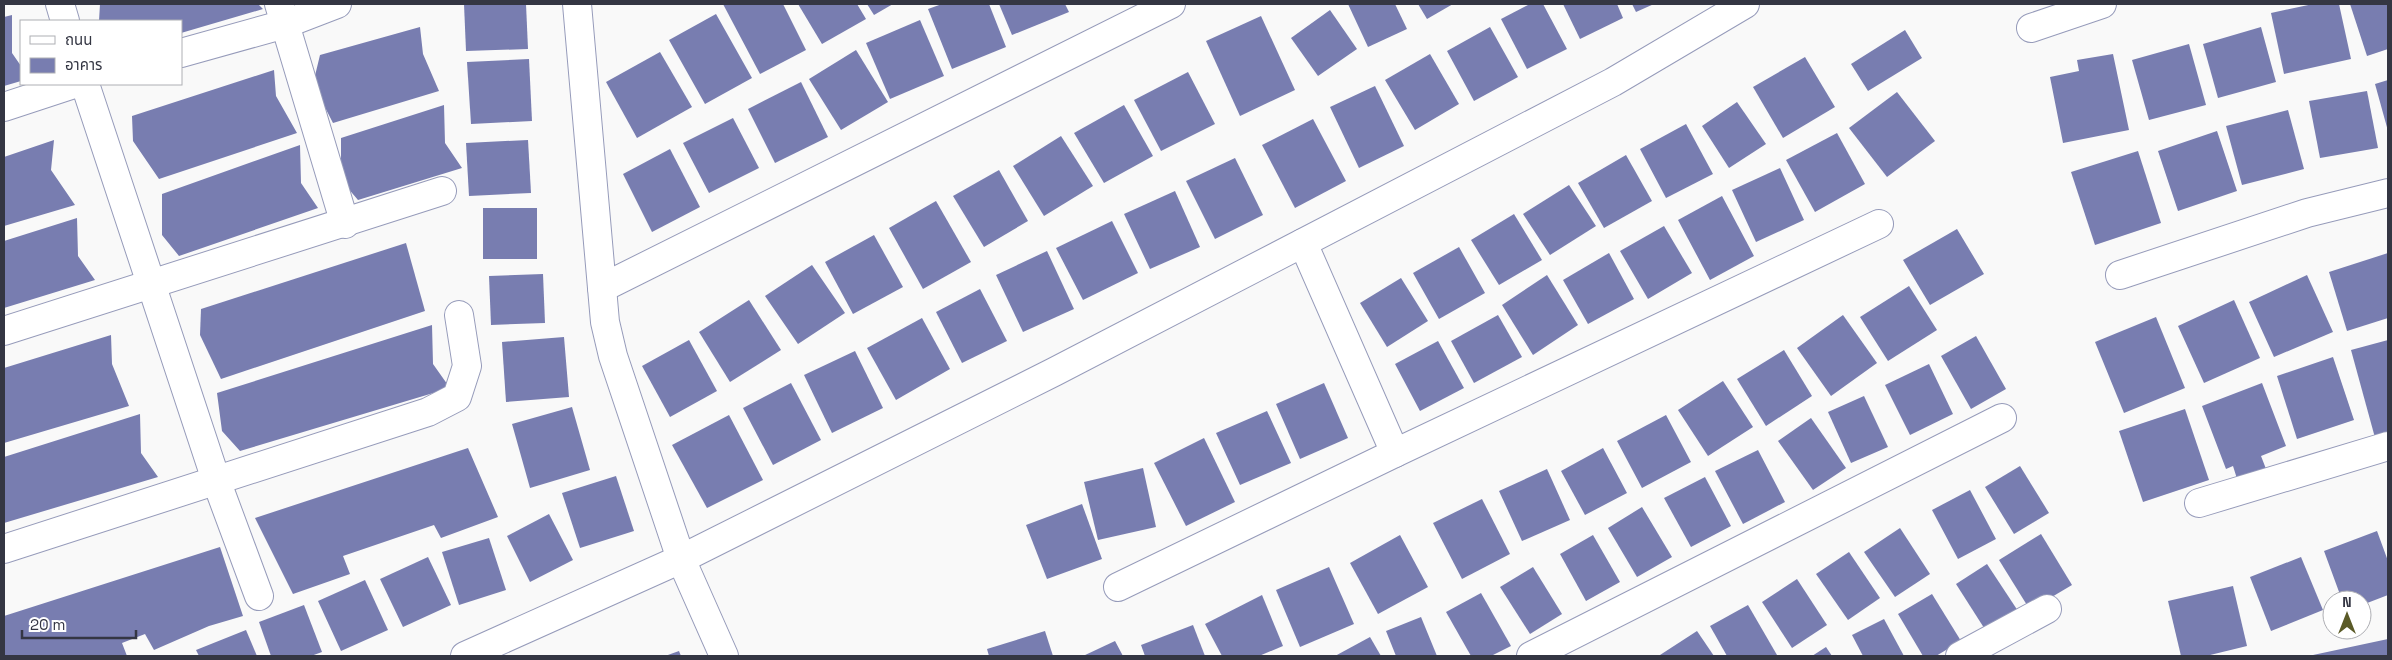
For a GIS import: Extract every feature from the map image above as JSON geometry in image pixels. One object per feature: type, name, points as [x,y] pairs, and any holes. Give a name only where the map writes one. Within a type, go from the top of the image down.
[{"type":"street","points":[[60,4],[65,20]]},
{"type":"street","points":[[182,53],[282,14],[337,4]]},
{"type":"street","points":[[602,288],[1171,4]]},
{"type":"street","points":[[465,656],[681,558],[1054,372],[1613,82],[1745,4]]},
{"type":"street","points":[[2031,28],[2102,4]]},
{"type":"street","points":[[583,7],[605,322],[613,356],[681,558],[724,656]]},
{"type":"street","points":[[282,14],[345,224]]},
{"type":"street","points":[[4,107],[71,85]]},
{"type":"street","points":[[85,85],[216,480],[258,596]]},
{"type":"street","points":[[4,331],[345,224],[442,191]]},
{"type":"street","points":[[2120,275],[2307,213],[2388,193]]},
{"type":"street","points":[[1118,587],[1395,453],[1879,224]]},
{"type":"street","points":[[1303,243],[1395,453]]},
{"type":"street","points":[[4,549],[428,412],[457,397],[467,366],[459,316]]},
{"type":"street","points":[[1531,656],[2002,418]]},
{"type":"street","points":[[2199,503],[2388,446]]},
{"type":"street","points":[[1960,656],[2047,609]]},
{"type":"building","points":[[100,4],[258,4],[263,9],[182,33],[182,20],[99,20]]},
{"type":"building","points":[[464,4],[526,4],[528,49],[466,51]]},
{"type":"building","points":[[723,4],[783,4],[806,50],[760,74]]},
{"type":"building","points":[[798,4],[857,4],[866,19],[822,44]]},
{"type":"building","points":[[867,4],[893,4],[874,15]]},
{"type":"building","points":[[942,4],[989,4],[1006,47],[952,69],[928,9]]},
{"type":"building","points":[[999,4],[1065,4],[1069,12],[1012,35]]},
{"type":"building","points":[[1348,4],[1395,4],[1407,29],[1368,47]]},
{"type":"building","points":[[1418,4],[1453,4],[1427,19]]},
{"type":"building","points":[[1530,4],[1543,4],[1567,49],[1527,69],[1501,19]]},
{"type":"building","points":[[1563,4],[1617,4],[1623,18],[1580,39]]},
{"type":"building","points":[[1632,4],[1654,4],[1636,12]]},
{"type":"building","points":[[2313,4],[2339,4],[2351,59],[2284,74],[2271,13]]},
{"type":"building","points":[[2350,4],[2388,4],[2388,49],[2367,56]]},
{"type":"building","points":[[1330,10],[1357,49],[1318,76],[1291,38]]},
{"type":"building","points":[[716,14],[752,78],[705,104],[669,40]]},
{"type":"building","points":[[12,15],[12,53],[20,65],[20,81],[4,86],[4,17]]},
{"type":"building","points":[[1261,16],[1295,90],[1240,116],[1206,41]]},
{"type":"building","points":[[920,20],[944,76],[890,99],[866,43]]},
{"type":"building","points":[[420,27],[423,54],[439,91],[333,123],[313,84],[320,55]]},
{"type":"building","points":[[1490,27],[1518,77],[1474,101],[1447,51]]},
{"type":"building","points":[[2261,27],[2276,82],[2218,98],[2203,44]]},
{"type":"building","points":[[1905,30],[1922,58],[1868,91],[1851,64]]},
{"type":"building","points":[[2189,44],[2206,105],[2149,120],[2132,60]]},
{"type":"building","points":[[856,50],[888,102],[841,130],[809,79]]},
{"type":"building","points":[[660,52],[692,107],[637,138],[606,82]]},
{"type":"building","points":[[1430,54],[1459,104],[1415,130],[1385,80]]},
{"type":"building","points":[[2113,54],[2129,130],[2063,143],[2050,77],[2079,71],[2077,60]]},
{"type":"building","points":[[1805,57],[1835,107],[1783,138],[1753,87]]},
{"type":"building","points":[[529,59],[532,121],[471,124],[467,62]]},
{"type":"building","points":[[274,70],[276,96],[297,133],[159,179],[133,141],[132,116]]},
{"type":"building","points":[[1188,72],[1215,124],[1161,151],[1134,100]]},
{"type":"building","points":[[2388,80],[2388,131],[2375,84]]},
{"type":"building","points":[[801,82],[828,137],[775,163],[748,109]]},
{"type":"building","points":[[1375,86],[1404,146],[1359,168],[1330,107]]},
{"type":"building","points":[[2367,91],[2378,148],[2320,158],[2309,101]]},
{"type":"building","points":[[1897,92],[1935,141],[1887,177],[1849,128]]},
{"type":"building","points":[[1737,102],[1766,144],[1729,168],[1702,126]]},
{"type":"building","points":[[444,105],[445,143],[462,168],[358,200],[341,180],[341,138]]},
{"type":"building","points":[[1124,105],[1153,156],[1104,183],[1074,133]]},
{"type":"building","points":[[2288,110],[2304,169],[2242,185],[2226,126]]},
{"type":"building","points":[[733,118],[759,168],[709,193],[683,143]]},
{"type":"building","points":[[1313,119],[1346,181],[1295,208],[1262,145]]},
{"type":"building","points":[[1686,124],[1713,174],[1666,198],[1640,149]]},
{"type":"building","points":[[2217,131],[2237,191],[2178,211],[2158,151]]},
{"type":"building","points":[[1837,133],[1865,184],[1815,212],[1786,160]]},
{"type":"building","points":[[1061,136],[1093,186],[1044,216],[1013,166]]},
{"type":"building","points":[[54,140],[51,170],[75,205],[4,226],[4,157]]},
{"type":"building","points":[[528,140],[531,193],[469,196],[466,143]]},
{"type":"building","points":[[300,145],[301,183],[318,208],[179,256],[162,235],[162,194]]},
{"type":"building","points":[[670,149],[700,207],[652,232],[623,174]]},
{"type":"building","points":[[2138,151],[2161,223],[2095,245],[2071,172]]},
{"type":"building","points":[[1626,155],[1652,201],[1604,228],[1578,183]]},
{"type":"building","points":[[1235,158],[1263,215],[1215,239],[1186,181]]},
{"type":"building","points":[[1780,168],[1804,220],[1756,242],[1732,190]]},
{"type":"building","points":[[999,170],[1028,221],[984,247],[953,196]]},
{"type":"building","points":[[1569,185],[1596,226],[1550,255],[1523,214]]},
{"type":"building","points":[[1175,191],[1200,247],[1150,269],[1124,214]]},
{"type":"building","points":[[1722,196],[1754,256],[1710,280],[1678,220]]},
{"type":"building","points":[[936,201],[971,262],[923,289],[889,228]]},
{"type":"building","points":[[483,208],[537,208],[537,259],[483,259]]},
{"type":"building","points":[[1514,214],[1542,260],[1499,285],[1471,240]]},
{"type":"building","points":[[77,218],[78,256],[95,280],[4,308],[4,241]]},
{"type":"building","points":[[1112,221],[1138,273],[1083,300],[1056,248]]},
{"type":"building","points":[[1664,226],[1692,273],[1648,299],[1620,251]]},
{"type":"building","points":[[1957,229],[1984,274],[1930,305],[1903,260]]},
{"type":"building","points":[[874,235],[903,287],[853,314],[825,262]]},
{"type":"building","points":[[406,243],[425,311],[221,379],[200,335],[201,309]]},
{"type":"building","points":[[1459,247],[1485,293],[1439,319],[1413,273]]},
{"type":"building","points":[[1047,251],[1074,309],[1023,332],[996,275]]},
{"type":"building","points":[[1609,253],[1634,299],[1588,324],[1563,280]]},
{"type":"building","points":[[2388,253],[2388,318],[2347,331],[2329,272]]},
{"type":"building","points":[[812,265],[845,313],[798,344],[765,296]]},
{"type":"building","points":[[543,274],[545,323],[491,325],[489,276]]},
{"type":"building","points":[[1547,275],[1578,325],[1533,355],[1502,305]]},
{"type":"building","points":[[2307,275],[2333,332],[2274,357],[2249,302]]},
{"type":"building","points":[[1401,278],[1428,321],[1387,347],[1360,303]]},
{"type":"building","points":[[1909,286],[1937,330],[1888,361],[1860,317]]},
{"type":"building","points":[[980,289],[1007,341],[962,363],[936,312]]},
{"type":"building","points":[[749,300],[781,350],[730,382],[699,332]]},
{"type":"building","points":[[2234,300],[2260,358],[2204,383],[2178,326]]},
{"type":"building","points":[[1498,315],[1522,357],[1474,383],[1451,341]]},
{"type":"building","points":[[1843,315],[1877,363],[1831,396],[1797,348]]},
{"type":"building","points":[[2156,317],[2185,388],[2124,413],[2095,342]]},
{"type":"building","points":[[922,318],[950,369],[896,400],[867,348]]},
{"type":"building","points":[[432,325],[433,364],[450,388],[240,451],[222,431],[217,393]]},
{"type":"building","points":[[111,335],[112,364],[129,406],[4,443],[4,368]]},
{"type":"building","points":[[1976,336],[2006,389],[1971,409],[1941,356]]},
{"type":"building","points":[[564,337],[569,397],[506,402],[502,342]]},
{"type":"building","points":[[689,340],[717,391],[670,417],[642,366]]},
{"type":"building","points":[[2388,340],[2388,441],[2377,445],[2351,350]]},
{"type":"building","points":[[1438,341],[1464,388],[1420,411],[1395,364]]},
{"type":"building","points":[[1784,350],[1812,396],[1766,426],[1737,379]]},
{"type":"building","points":[[855,351],[883,408],[832,433],[804,375]]},
{"type":"building","points":[[2333,357],[2354,420],[2297,439],[2277,376]]},
{"type":"building","points":[[1929,364],[1953,414],[1910,435],[1885,385]]},
{"type":"building","points":[[1723,381],[1753,427],[1708,456],[1678,410]]},
{"type":"building","points":[[791,383],[821,440],[773,465],[743,408]]},
{"type":"building","points":[[1324,383],[1348,438],[1300,459],[1276,404]]},
{"type":"building","points":[[2262,383],[2286,446],[2261,456],[2268,474],[2239,485],[2233,466],[2226,469],[2202,406]]},
{"type":"building","points":[[1864,396],[1888,447],[1851,463],[1828,412]]},
{"type":"building","points":[[572,407],[590,470],[530,488],[512,424]]},
{"type":"building","points":[[2185,409],[2209,480],[2143,502],[2119,431]]},
{"type":"building","points":[[1267,411],[1291,463],[1240,485],[1216,433]]},
{"type":"building","points":[[140,414],[141,453],[158,477],[4,523],[4,457]]},
{"type":"building","points":[[729,415],[763,480],[707,508],[672,445]]},
{"type":"building","points":[[1666,415],[1691,462],[1642,488],[1617,441]]},
{"type":"building","points":[[1811,418],[1846,468],[1813,490],[1778,441]]},
{"type":"building","points":[[1204,438],[1235,502],[1186,526],[1154,463]]},
{"type":"building","points":[[468,448],[498,517],[441,538],[434,525],[343,556],[350,574],[293,594],[255,518]]},
{"type":"building","points":[[1603,448],[1627,493],[1585,515],[1561,471]]},
{"type":"building","points":[[1758,450],[1785,502],[1743,524],[1715,471]]},
{"type":"building","points":[[2020,466],[2049,513],[2014,534],[1985,487]]},
{"type":"building","points":[[1143,468],[1156,527],[1098,540],[1084,482]]},
{"type":"building","points":[[1547,469],[1570,520],[1522,541],[1499,491]]},
{"type":"building","points":[[616,476],[634,531],[580,548],[562,493]]},
{"type":"building","points":[[1705,477],[1731,526],[1691,547],[1664,498]]},
{"type":"building","points":[[1970,490],[1996,539],[1958,559],[1932,510]]},
{"type":"building","points":[[1482,499],[1510,554],[1462,579],[1433,523]]},
{"type":"building","points":[[1082,504],[1102,559],[1047,579],[1026,525]]},
{"type":"building","points":[[1642,507],[1672,557],[1637,577],[1608,528]]},
{"type":"building","points":[[549,514],[573,560],[530,582],[507,536]]},
{"type":"building","points":[[1900,528],[1930,574],[1895,597],[1864,552]]},
{"type":"building","points":[[2377,531],[2388,561],[2388,595],[2372,601],[2372,590],[2338,590],[2324,551]]},
{"type":"building","points":[[2041,534],[2072,585],[2030,610],[1999,560]]},
{"type":"building","points":[[1400,535],[1428,587],[1378,614],[1350,563]]},
{"type":"building","points":[[1593,535],[1620,582],[1586,601],[1560,554]]},
{"type":"building","points":[[489,538],[506,590],[459,605],[442,552]]},
{"type":"building","points":[[220,547],[243,616],[209,626],[154,650],[145,634],[122,643],[127,656],[4,656],[4,616]]},
{"type":"building","points":[[1849,552],[1880,598],[1848,620],[1816,574]]},
{"type":"building","points":[[428,557],[451,605],[403,627],[380,579]]},
{"type":"building","points":[[2301,557],[2322,610],[2271,631],[2250,577]]},
{"type":"building","points":[[1987,564],[2018,611],[1986,631],[1956,584]]},
{"type":"building","points":[[1329,567],[1354,624],[1300,647],[1276,590]]},
{"type":"building","points":[[1533,567],[1562,614],[1530,634],[1500,587]]},
{"type":"building","points":[[1797,579],[1827,625],[1792,648],[1762,602]]},
{"type":"building","points":[[365,580],[388,630],[341,651],[318,601]]},
{"type":"building","points":[[2233,586],[2247,646],[2206,656],[2181,656],[2168,601]]},
{"type":"building","points":[[1481,593],[1511,646],[1491,656],[1471,656],[1446,612]]},
{"type":"building","points":[[1932,594],[1961,641],[1936,656],[1923,656],[1898,614]]},
{"type":"building","points":[[1262,595],[1283,646],[1259,656],[1222,656],[1205,624]]},
{"type":"building","points":[[304,605],[322,652],[311,656],[271,656],[259,622]]},
{"type":"building","points":[[1748,605],[1777,655],[1727,656],[1710,626]]},
{"type":"building","points":[[1421,617],[1437,656],[1396,656],[1386,631]]},
{"type":"building","points":[[1884,619],[1904,656],[1863,656],[1852,635]]},
{"type":"building","points":[[1193,625],[1205,656],[1145,656],[1141,645]]},
{"type":"building","points":[[246,630],[257,656],[199,656],[196,650]]},
{"type":"building","points":[[1045,631],[1053,656],[989,656],[987,649]]},
{"type":"building","points":[[1697,631],[1714,656],[1660,655]]},
{"type":"building","points":[[1370,637],[1381,656],[1335,656]]},
{"type":"building","points":[[2388,639],[2388,656],[2313,656],[2313,655]]},
{"type":"building","points":[[1115,641],[1123,656],[1083,656]]},
{"type":"building","points":[[1826,647],[1832,656],[1812,656]]},
{"type":"building","points":[[679,651],[681,656],[665,656]]}]
